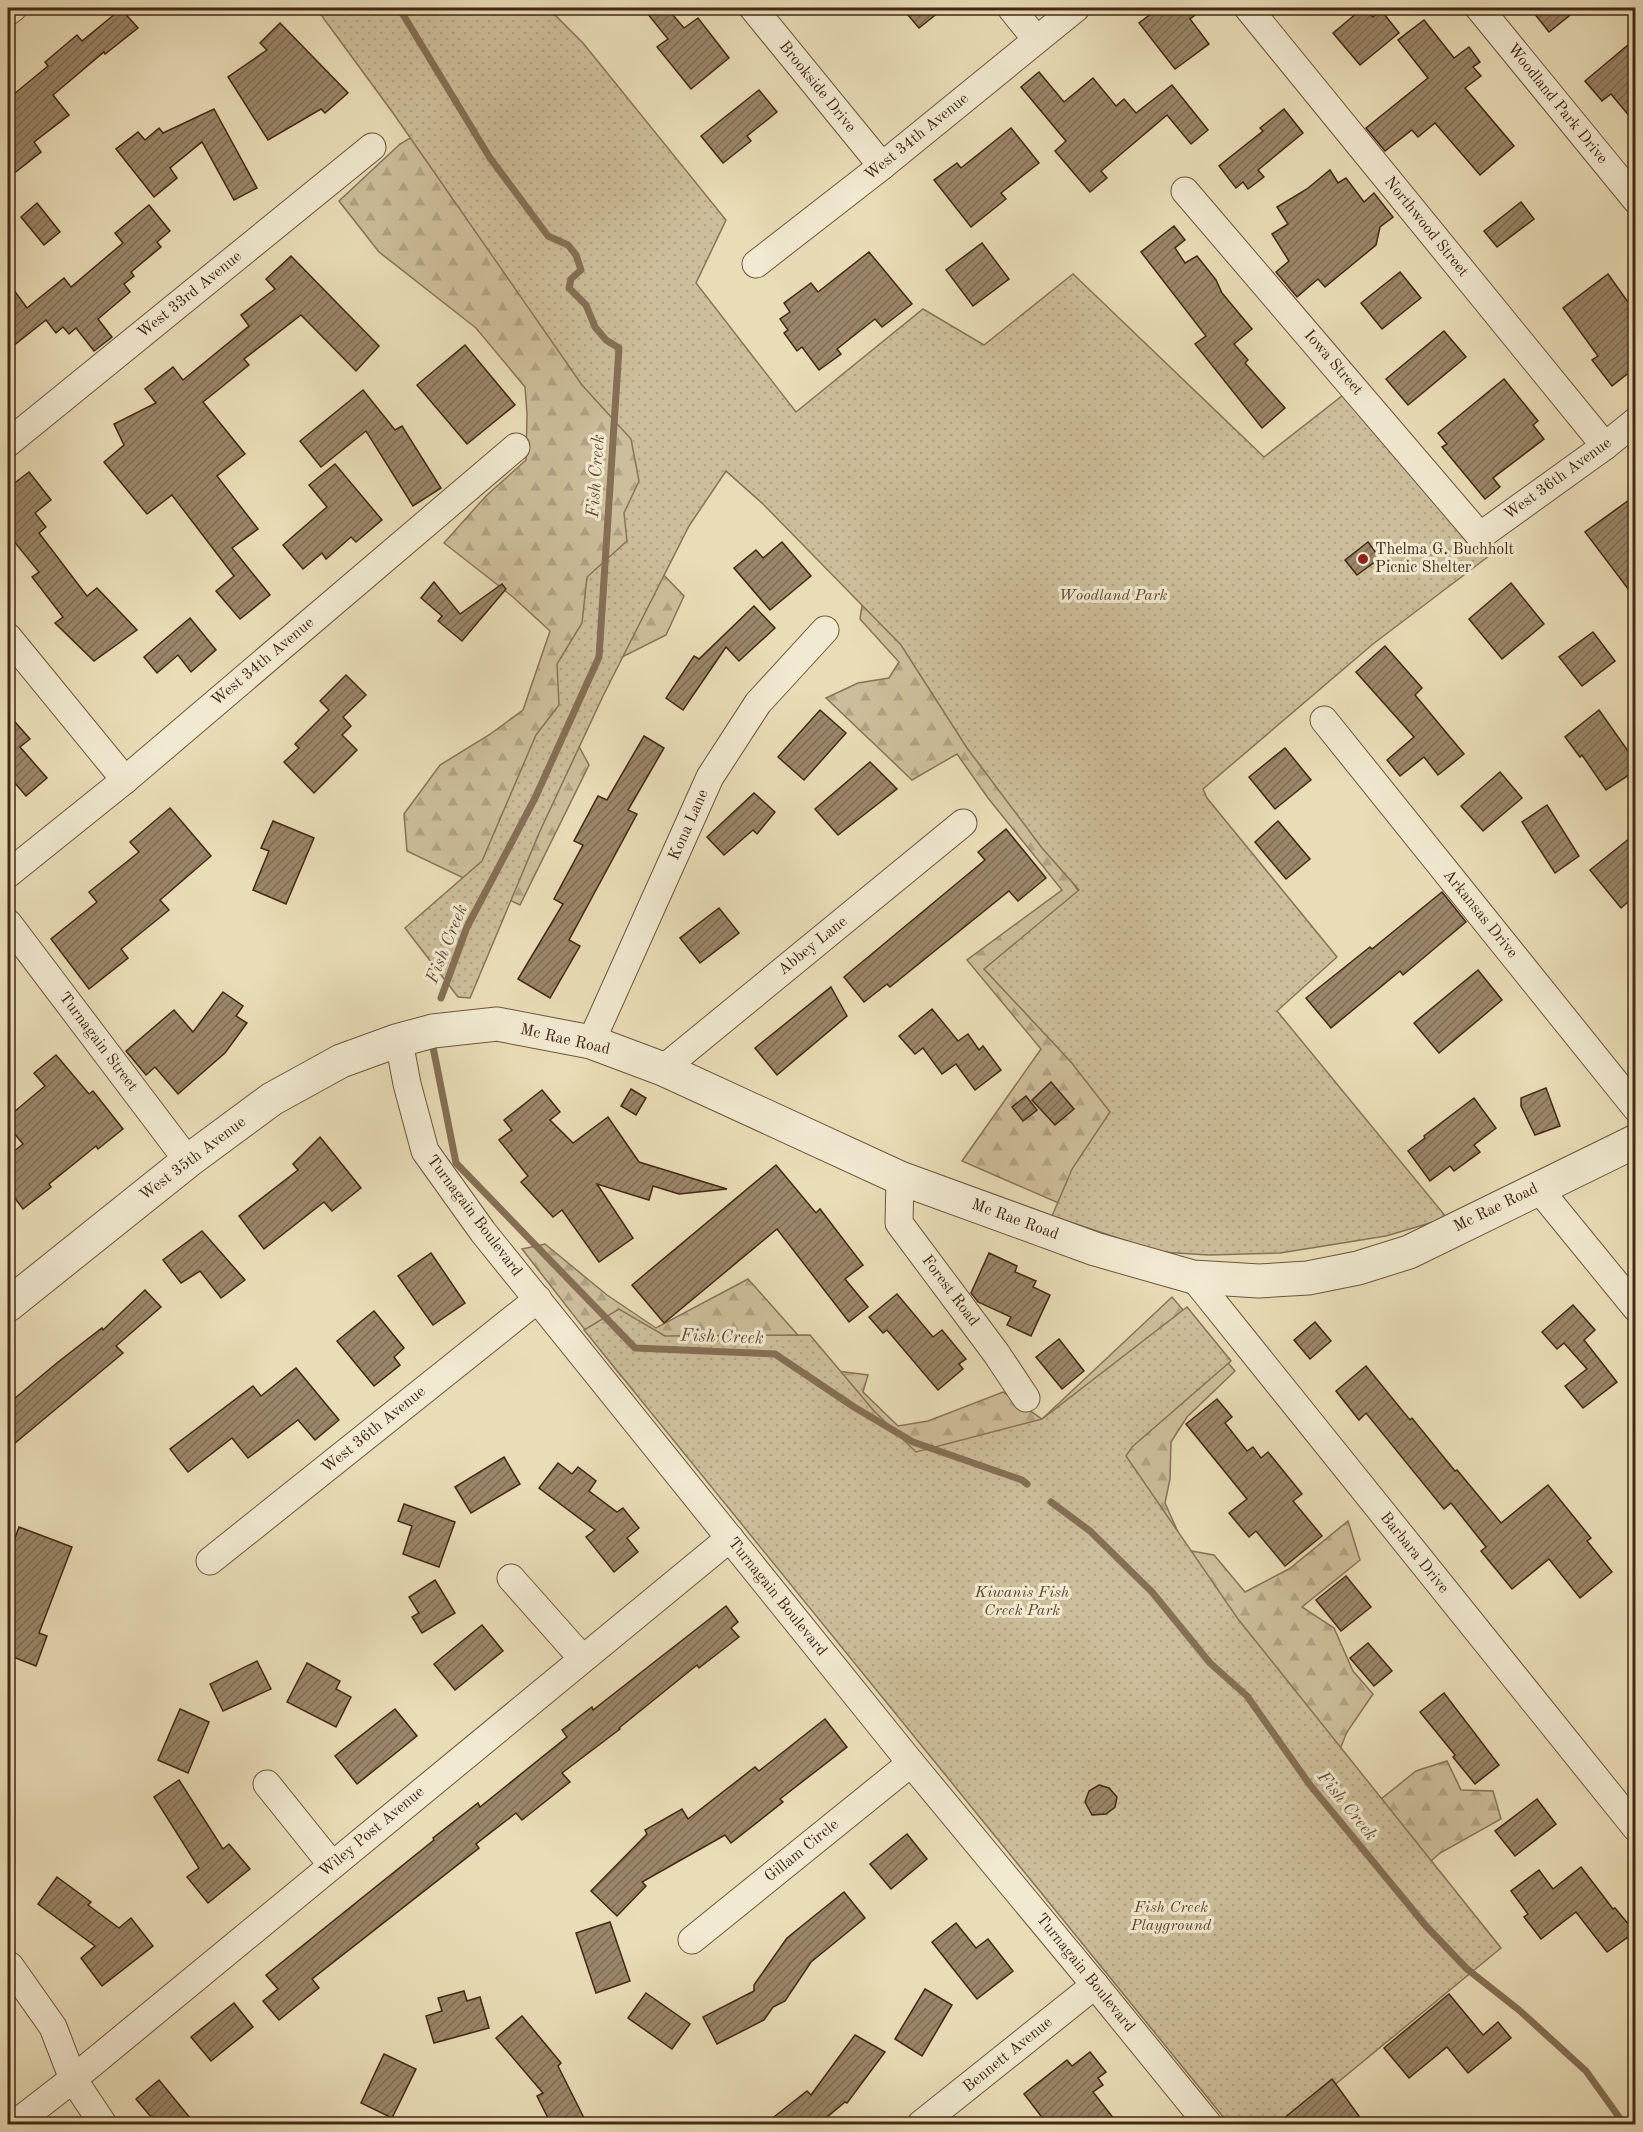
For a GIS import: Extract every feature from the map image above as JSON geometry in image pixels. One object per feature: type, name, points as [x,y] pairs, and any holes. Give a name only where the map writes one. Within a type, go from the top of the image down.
[{"type":"street","points":[[8,12],[13,8]]},
{"type":"street","name":"Brookside Drive","points":[[753,8],[882,166]]},
{"type":"street","points":[[1011,8],[1036,39]]},
{"type":"street","name":"West 34th Avenue","points":[[756,264],[882,166],[1076,8]]},
{"type":"street","name":"Northwood Street","points":[[1248,8],[1605,446]]},
{"type":"street","name":"Woodland Park Drive","points":[[1479,8],[1635,200]]},
{"type":"street","name":"West 33rd Avenue","points":[[8,443],[372,147]]},
{"type":"street","name":"Iowa Street","points":[[1185,191],[1480,536]]},
{"type":"street","name":"West 36th Avenue","points":[[1480,536],[1605,446],[1635,421]]},
{"type":"street","name":"West 34th Avenue","points":[[8,874],[125,780],[516,447]]},
{"type":"street","name":"Kona Lane","points":[[591,1042],[710,777],[758,703],[825,630]]},
{"type":"street","points":[[8,637],[125,780]]},
{"type":"street","name":"Arkansas Drive","points":[[1324,720],[1635,1108]]},
{"type":"street","name":"Abbey Lane","points":[[663,1069],[963,823]]},
{"type":"street","name":"Turnagain Street","points":[[8,923],[188,1161]]},
{"type":"street","name":"Mc Rae Road","points":[[396,1041],[433,1031],[497,1024],[591,1042],[663,1069],[900,1178],[1095,1249],[1193,1277],[1259,1281],[1308,1278],[1358,1269],[1409,1252],[1635,1142]]},
{"type":"street","name":"West 35th Avenue","points":[[8,1305],[188,1161],[273,1099],[341,1061],[396,1041]]},
{"type":"street","name":"Turnagain Boulevard","points":[[396,1041],[401,1052],[425,1151],[483,1232],[911,1763],[1208,2124]]},
{"type":"street","name":"Forest Road","points":[[900,1178],[899,1223],[996,1353],[1026,1398]]},
{"type":"street","points":[[1538,1188],[1635,1308]]},
{"type":"street","name":"Barbara Drive","points":[[1193,1277],[1635,1828]]},
{"type":"street","name":"West 36th Avenue","points":[[210,1561],[538,1299]]},
{"type":"street","name":"Wiley Post Avenue","points":[[15,2124],[73,2079],[730,1538]]},
{"type":"street","points":[[511,1578],[582,1658]]},
{"type":"street","name":"Gillam Circle","points":[[692,1940],[911,1763]]},
{"type":"street","points":[[267,1784],[332,1865]]},
{"type":"street","points":[[10,1966],[53,2027],[73,2079],[103,2124]]},
{"type":"street","name":"Bennett Avenue","points":[[921,2124],[1095,1985]]},
{"type":"green space","name":"Woodland Park","points":[[316,8],[548,8],[583,43],[726,220],[696,283],[796,412],[923,309],[984,345],[1073,274],[1264,457],[1347,392],[1489,556],[1373,644],[1203,789],[1207,798],[1337,957],[1277,1011],[1447,1218],[1386,1236],[1280,1253],[1209,1255],[1160,1252],[1052,1216],[1072,1169],[1110,1112],[1071,1062],[984,969],[1079,890],[1042,848],[967,748],[901,645],[762,503],[726,471],[689,526],[603,696],[540,831],[470,998],[458,997],[405,928],[482,861],[536,735],[559,705],[557,664],[582,623],[587,577],[627,541],[624,513],[639,481],[631,439],[582,385],[393,113]]},
{"type":"green space","points":[[422,131],[674,402],[762,503],[726,471],[655,566],[684,596],[666,635],[612,662],[576,741],[589,765],[520,905],[407,851],[404,814],[440,765],[489,735],[523,710],[550,631],[513,597],[444,543],[486,496],[526,460],[525,387],[476,328],[379,252],[339,201],[400,144]]},
{"type":"green space","points":[[866,578],[1080,852],[1073,883],[1145,990],[1153,1244],[962,1161],[1041,1049],[967,960],[1062,890],[988,798],[957,754],[912,780],[826,698],[858,683],[889,678],[899,662],[860,619]]},
{"type":"green space","points":[[545,1244],[607,1295],[656,1328],[748,1279],[829,1370],[868,1375],[863,1392],[898,1426],[928,1421],[1003,1392],[1042,1419],[1172,1297],[1235,1371],[1187,1417],[1171,1442],[1170,1479],[1165,1503],[1186,1550],[1214,1555],[1245,1592],[1289,1569],[1348,1521],[1360,1560],[1302,1607],[1334,1628],[1353,1671],[1373,1694],[1347,1732],[1338,1754],[1376,1803],[1416,1771],[1447,1761],[1461,1790],[1493,1791],[1501,1819],[1440,1853],[1431,1861],[1492,1946],[621,1376],[522,1249]]},
{"type":"green space","name":"Kiwanis Fish Creek Park","points":[[1187,1307],[1231,1361],[1132,1447],[1126,1456],[1238,1619],[1501,1948],[1287,2124],[1229,2124],[584,1330],[619,1309],[665,1336],[810,1335],[874,1411],[916,1452],[1042,1419]]},
{"type":"building","points":[[643,8],[667,8],[684,28],[698,18],[729,58],[691,89],[657,47],[668,39]]},
{"type":"building","points":[[902,8],[944,8],[919,28]]},
{"type":"building","points":[[1159,8],[1204,8],[1190,19],[1209,44],[1175,69],[1139,23]]},
{"type":"building","points":[[1363,8],[1373,17],[1381,10],[1399,33],[1360,65],[1333,33]]},
{"type":"building","points":[[1530,8],[1579,8],[1549,32]]},
{"type":"building","points":[[121,9],[138,28],[105,54],[104,52],[53,95],[69,115],[34,142],[41,152],[8,178],[8,99],[48,66],[45,62],[77,35],[82,41]]},
{"type":"building","points":[[1424,20],[1454,58],[1469,47],[1480,62],[1473,67],[1481,76],[1465,88],[1514,146],[1480,175],[1435,123],[1418,137],[1412,130],[1385,151],[1366,128],[1428,78],[1398,40]]},
{"type":"building","points":[[280,23],[348,93],[325,113],[321,109],[268,140],[228,77],[267,50],[260,43]]},
{"type":"building","points":[[1635,39],[1635,123],[1611,94],[1602,101],[1585,81]]},
{"type":"building","points":[[1039,72],[1064,102],[1093,78],[1116,106],[1124,99],[1136,113],[1172,85],[1208,130],[1191,144],[1167,115],[1101,171],[1107,178],[1090,192],[1055,151],[1066,141],[1021,87]]},
{"type":"building","points":[[759,90],[777,112],[747,136],[751,141],[723,163],[701,136]]},
{"type":"building","points":[[214,109],[257,188],[234,200],[202,142],[170,168],[177,178],[154,197],[116,149],[138,132],[145,140],[159,128],[163,133]]},
{"type":"building","points":[[1284,109],[1303,133],[1258,170],[1264,177],[1248,189],[1243,182],[1236,188],[1219,166],[1263,131],[1260,128]]},
{"type":"building","points":[[1011,128],[1039,163],[1001,193],[1006,199],[971,227],[934,180],[957,163],[961,168]]},
{"type":"building","points":[[1330,170],[1338,183],[1346,178],[1364,202],[1374,193],[1393,217],[1380,227],[1376,245],[1325,287],[1318,279],[1297,297],[1276,272],[1289,261],[1272,234],[1288,224],[1277,207],[1307,189]]},
{"type":"building","points":[[1521,202],[1534,219],[1497,247],[1484,231]]},
{"type":"building","points":[[37,203],[60,232],[44,245],[21,217]]},
{"type":"building","points":[[149,205],[170,231],[157,242],[161,247],[131,272],[134,276],[124,284],[130,292],[98,319],[112,337],[94,351],[76,328],[69,334],[63,327],[56,333],[46,320],[8,350],[8,282],[27,308],[64,278],[71,287],[123,243],[115,233]]},
{"type":"building","points":[[1174,226],[1185,240],[1175,248],[1185,263],[1197,256],[1216,280],[1222,293],[1252,329],[1234,344],[1248,360],[1245,363],[1285,408],[1262,428],[1195,344],[1206,336],[1141,252]]},
{"type":"building","points":[[982,243],[1009,279],[973,306],[946,270]]},
{"type":"building","points":[[869,252],[912,304],[882,327],[875,319],[837,349],[841,354],[819,370],[802,347],[797,351],[784,333],[788,330],[780,319],[790,312],[784,303],[811,283],[818,292]]},
{"type":"building","points":[[291,256],[379,346],[356,371],[301,315],[244,359],[249,365],[203,402],[245,454],[217,476],[258,529],[232,548],[270,595],[240,619],[216,591],[234,576],[172,495],[147,514],[104,462],[124,445],[114,424],[156,403],[145,389],[173,367],[183,380],[249,326],[241,315],[275,289],[266,279]]},
{"type":"building","points":[[1400,272],[1421,298],[1382,329],[1361,303]]},
{"type":"building","points":[[1608,274],[1635,312],[1635,368],[1612,386],[1592,360],[1598,356],[1563,308]]},
{"type":"building","points":[[1444,331],[1466,357],[1408,405],[1386,379]]},
{"type":"building","points":[[465,345],[515,405],[467,444],[417,385]]},
{"type":"building","points":[[1504,379],[1538,421],[1533,425],[1544,439],[1493,478],[1500,487],[1485,499],[1442,447],[1447,444],[1438,433]]},
{"type":"building","points":[[363,390],[395,430],[402,426],[441,488],[413,506],[366,431],[321,467],[300,441]]},
{"type":"building","points":[[335,464],[382,520],[356,542],[351,537],[326,559],[322,553],[303,569],[283,545],[327,507],[309,485]]},
{"type":"building","points":[[29,472],[51,500],[35,513],[46,527],[39,533],[87,596],[97,588],[137,630],[94,661],[55,623],[63,617],[32,577],[39,572],[8,534],[8,488]]},
{"type":"building","points":[[1629,500],[1635,509],[1635,598],[1585,532]]},
{"type":"building","points":[[782,542],[811,576],[770,610],[734,568],[756,550],[763,558]]},
{"type":"building","name":"Thelma G. Buchholt Picnic Shelter","points":[[1368,542],[1380,558],[1357,575],[1345,560]]},
{"type":"building","points":[[434,582],[460,614],[502,584],[506,589],[462,641],[438,621],[442,616],[421,598]]},
{"type":"building","points":[[1511,583],[1544,624],[1502,659],[1469,619]]},
{"type":"building","points":[[754,606],[775,628],[739,661],[726,647],[683,710],[666,698],[694,656],[699,659]]},
{"type":"building","points":[[190,618],[216,650],[191,672],[178,655],[157,673],[144,657]]},
{"type":"building","points":[[1593,632],[1615,661],[1582,686],[1559,657]]},
{"type":"building","points":[[1385,646],[1422,688],[1415,695],[1464,754],[1438,775],[1424,757],[1400,776],[1387,760],[1414,737],[1356,672]]},
{"type":"building","points":[[346,675],[366,695],[343,717],[351,726],[342,735],[357,750],[314,793],[284,762],[299,748],[295,744],[329,710],[320,701]]},
{"type":"building","points":[[820,710],[846,733],[804,780],[778,757]]},
{"type":"building","points":[[1599,710],[1635,761],[1635,771],[1606,790],[1582,755],[1580,757],[1565,737]]},
{"type":"building","points":[[8,714],[30,739],[20,747],[47,778],[26,796],[8,775]]},
{"type":"building","points":[[644,736],[664,748],[628,810],[637,814],[569,940],[580,946],[550,998],[518,979],[563,904],[554,899],[583,845],[574,841],[598,796],[607,800]]},
{"type":"building","points":[[1285,748],[1311,780],[1275,809],[1249,777]]},
{"type":"building","points":[[870,762],[897,789],[838,835],[815,809]]},
{"type":"building","points":[[1500,772],[1522,798],[1483,831],[1461,806]]},
{"type":"building","points":[[754,793],[775,812],[757,834],[753,830],[724,855],[707,837]]},
{"type":"building","points":[[1547,805],[1579,856],[1555,873],[1522,822]]},
{"type":"building","points":[[170,808],[211,856],[160,900],[169,910],[121,949],[128,958],[89,989],[51,939],[97,902],[89,892],[139,852],[130,842]]},
{"type":"building","points":[[273,821],[314,838],[286,904],[253,890],[269,851],[261,848]]},
{"type":"building","points":[[1278,821],[1310,859],[1286,879],[1255,842]]},
{"type":"building","points":[[1006,829],[1046,878],[1018,901],[1009,891],[890,987],[887,984],[864,1002],[844,977],[985,860],[978,852]]},
{"type":"building","points":[[1635,834],[1635,896],[1621,908],[1590,870]]},
{"type":"building","points":[[1442,892],[1466,922],[1403,975],[1400,971],[1331,1028],[1306,998],[1370,947],[1372,949]]},
{"type":"building","points":[[719,908],[739,933],[700,963],[680,938]]},
{"type":"building","points":[[1478,970],[1502,1000],[1439,1053],[1414,1023]]},
{"type":"building","points":[[831,987],[847,1016],[777,1075],[755,1048]]},
{"type":"building","points":[[223,992],[243,1006],[236,1016],[247,1023],[225,1053],[178,1094],[155,1067],[146,1075],[126,1051],[174,1010],[193,1032]]},
{"type":"building","points":[[932,1009],[958,1041],[968,1034],[979,1050],[983,1046],[1001,1070],[975,1090],[956,1064],[942,1074],[923,1048],[915,1054],[899,1036]]},
{"type":"building","points":[[56,1055],[89,1094],[93,1091],[123,1129],[98,1149],[96,1146],[49,1184],[51,1187],[23,1209],[8,1189],[8,1156],[23,1144],[8,1126],[8,1117],[45,1086],[34,1073]]},
{"type":"building","points":[[1051,1082],[1074,1109],[1055,1125],[1032,1100]]},
{"type":"building","points":[[1546,1088],[1560,1126],[1535,1135],[1521,1106],[1521,1098]]},
{"type":"building","points":[[631,1089],[646,1098],[636,1115],[621,1106]]},
{"type":"building","points":[[542,1090],[560,1112],[550,1120],[573,1143],[608,1117],[639,1162],[727,1189],[679,1194],[653,1186],[649,1200],[597,1184],[633,1238],[599,1262],[562,1210],[553,1217],[521,1182],[528,1176],[499,1140],[512,1130],[504,1120]]},
{"type":"building","points":[[1026,1096],[1037,1110],[1023,1121],[1012,1107]]},
{"type":"building","points":[[1474,1098],[1496,1128],[1474,1145],[1480,1152],[1454,1171],[1450,1166],[1430,1181],[1408,1151]]},
{"type":"building","points":[[320,1137],[361,1188],[332,1211],[324,1202],[264,1249],[239,1216],[298,1170],[293,1164]]},
{"type":"building","points":[[776,1165],[816,1213],[820,1209],[863,1265],[845,1279],[868,1307],[849,1322],[777,1229],[664,1323],[632,1285]]},
{"type":"building","points":[[202,1231],[245,1280],[221,1298],[200,1271],[181,1283],[163,1260]]},
{"type":"building","points":[[431,1253],[465,1303],[433,1325],[398,1276]]},
{"type":"building","points":[[989,1253],[1017,1266],[1015,1272],[1036,1281],[1033,1287],[1050,1295],[1031,1336],[1007,1325],[1011,1317],[978,1302],[971,1293]]},
{"type":"building","points":[[145,1290],[161,1307],[116,1346],[123,1353],[8,1449],[8,1404],[58,1362],[102,1328],[103,1330]]},
{"type":"building","points":[[897,1294],[933,1337],[942,1330],[966,1359],[959,1364],[963,1369],[938,1390],[887,1330],[883,1333],[869,1317]]},
{"type":"building","points":[[1573,1305],[1595,1330],[1584,1340],[1617,1382],[1583,1408],[1565,1386],[1587,1369],[1564,1343],[1557,1349],[1542,1332]]},
{"type":"building","points":[[374,1311],[404,1348],[394,1357],[400,1365],[374,1386],[337,1341]]},
{"type":"building","points":[[1315,1322],[1331,1341],[1310,1359],[1294,1340]]},
{"type":"building","points":[[1059,1339],[1084,1371],[1062,1389],[1036,1357]]},
{"type":"building","points":[[1366,1366],[1410,1420],[1412,1418],[1501,1523],[1548,1485],[1591,1538],[1587,1541],[1612,1572],[1580,1598],[1549,1559],[1512,1589],[1481,1551],[1486,1547],[1451,1503],[1444,1509],[1366,1413],[1359,1420],[1336,1391]]},
{"type":"building","points":[[296,1368],[339,1420],[315,1440],[298,1420],[248,1458],[232,1438],[188,1472],[170,1449],[253,1386],[261,1396]]},
{"type":"building","points":[[1217,1399],[1232,1417],[1225,1423],[1247,1451],[1253,1447],[1261,1458],[1268,1452],[1302,1494],[1293,1501],[1322,1536],[1285,1566],[1256,1531],[1249,1537],[1229,1513],[1247,1499],[1186,1424]]},
{"type":"building","points":[[504,1457],[520,1484],[471,1513],[455,1487]]},
{"type":"building","points":[[558,1463],[572,1474],[578,1467],[596,1481],[589,1491],[617,1512],[623,1508],[639,1528],[627,1538],[638,1552],[614,1572],[586,1537],[595,1530],[539,1488]]},
{"type":"building","points":[[404,1504],[455,1522],[439,1567],[403,1554],[412,1526],[398,1521]]},
{"type":"building","points":[[19,1527],[72,1547],[39,1633],[47,1636],[36,1666],[8,1655],[8,1557]]},
{"type":"building","points":[[1346,1576],[1371,1607],[1341,1631],[1316,1600]]},
{"type":"building","points":[[435,1580],[455,1613],[422,1633],[412,1617],[419,1613],[409,1597]]},
{"type":"building","points":[[726,1606],[738,1622],[731,1628],[739,1637],[699,1668],[697,1665],[620,1729],[562,1773],[570,1782],[522,1820],[516,1813],[476,1844],[479,1848],[312,1979],[319,1988],[279,2020],[263,2001],[278,1989],[266,1975],[434,1840],[433,1838],[478,1803],[480,1807],[567,1737],[562,1730],[592,1707],[593,1710]]},
{"type":"building","points":[[482,1625],[503,1651],[455,1690],[434,1664]]},
{"type":"building","points":[[1368,1643],[1392,1671],[1374,1686],[1350,1658]]},
{"type":"building","points":[[257,1661],[271,1689],[223,1711],[210,1684]]},
{"type":"building","points":[[307,1663],[340,1681],[336,1689],[351,1697],[336,1727],[287,1702]]},
{"type":"building","points":[[1444,1693],[1499,1765],[1475,1784],[1420,1712]]},
{"type":"building","points":[[180,1709],[209,1722],[188,1773],[158,1760]]},
{"type":"building","points":[[395,1709],[417,1736],[357,1784],[335,1756]]},
{"type":"building","points":[[825,1719],[847,1747],[780,1799],[783,1802],[731,1843],[725,1835],[642,1882],[646,1886],[617,1916],[591,1891],[647,1834],[645,1830],[682,1809],[688,1819],[755,1767],[759,1771]]},
{"type":"building","points":[[179,1780],[223,1849],[229,1844],[250,1869],[208,1903],[187,1877],[199,1868],[154,1797]]},
{"type":"building","points":[[1099,1785],[1109,1788],[1117,1797],[1115,1807],[1106,1814],[1092,1815],[1085,1802],[1089,1791]]},
{"type":"building","points":[[1537,1799],[1556,1824],[1515,1856],[1495,1831]]},
{"type":"building","points":[[907,1834],[927,1859],[891,1889],[870,1864]]},
{"type":"building","points":[[1581,1867],[1613,1909],[1615,1908],[1635,1932],[1607,1952],[1576,1912],[1541,1939],[1524,1917],[1528,1914],[1511,1891],[1539,1870],[1553,1889]]},
{"type":"building","points":[[57,1877],[91,1902],[88,1905],[119,1928],[131,1918],[153,1946],[102,1986],[81,1958],[95,1946],[38,1904]]},
{"type":"building","points":[[844,1892],[865,1918],[811,1962],[785,2001],[773,2007],[764,2020],[717,2044],[703,2017],[754,1991],[754,1985],[787,1938]]},
{"type":"building","points":[[610,1922],[630,1981],[596,1993],[576,1933]]},
{"type":"building","points":[[956,1923],[976,1948],[988,1939],[1013,1971],[977,1999],[932,1942]]},
{"type":"building","points":[[925,1989],[952,2005],[922,2056],[895,2039]]},
{"type":"building","points":[[464,1991],[467,2001],[480,1997],[489,2028],[434,2043],[426,2016],[442,2011],[438,1998]]},
{"type":"building","points":[[646,1993],[690,2024],[672,2049],[628,2018]]},
{"type":"building","points":[[1449,1994],[1483,2035],[1498,2022],[1511,2038],[1468,2073],[1447,2047],[1409,2078],[1384,2048]]},
{"type":"building","points":[[234,2003],[253,2027],[211,2061],[191,2037]]},
{"type":"building","points":[[522,2016],[561,2063],[558,2066],[587,2124],[551,2124],[537,2096],[543,2093],[496,2038]]},
{"type":"building","points":[[855,2035],[885,2052],[847,2103],[845,2102],[819,2124],[765,2124],[807,2091],[811,2095]]},
{"type":"building","points":[[1090,2052],[1106,2072],[1098,2078],[1103,2085],[1093,2092],[1118,2124],[1047,2124],[1024,2094],[1067,2060],[1072,2066]]},
{"type":"building","points":[[384,2054],[416,2069],[392,2118],[361,2103]]},
{"type":"building","points":[[1332,2079],[1359,2116],[1348,2124],[1277,2124]]},
{"type":"building","points":[[159,2080],[195,2124],[157,2124],[136,2099]]},
{"type":"waterway","name":"Fish Creek","points":[[399,8],[490,158],[548,236],[568,245],[576,255],[581,270],[571,279],[569,288],[586,305],[595,327],[606,340],[619,348],[599,657],[535,798],[467,927],[441,998]]},
{"type":"waterway","name":"Fish Creek","points":[[432,1042],[456,1163],[635,1348],[775,1354],[854,1407],[913,1442],[1022,1480],[1027,1484]]},
{"type":"waterway","name":"Fish Creek","points":[[1051,1502],[1090,1531],[1152,1592],[1210,1663],[1247,1696],[1310,1785],[1426,1926],[1467,1969],[1519,2010],[1586,2071],[1624,2124]]},
{"type":"place","name":"Thelma G. Buchholt Picnic Shelter","points":[[1363,559]]},
{"type":"park label","name":"Fish Creek Playground","points":[[1171,1917]]}]
